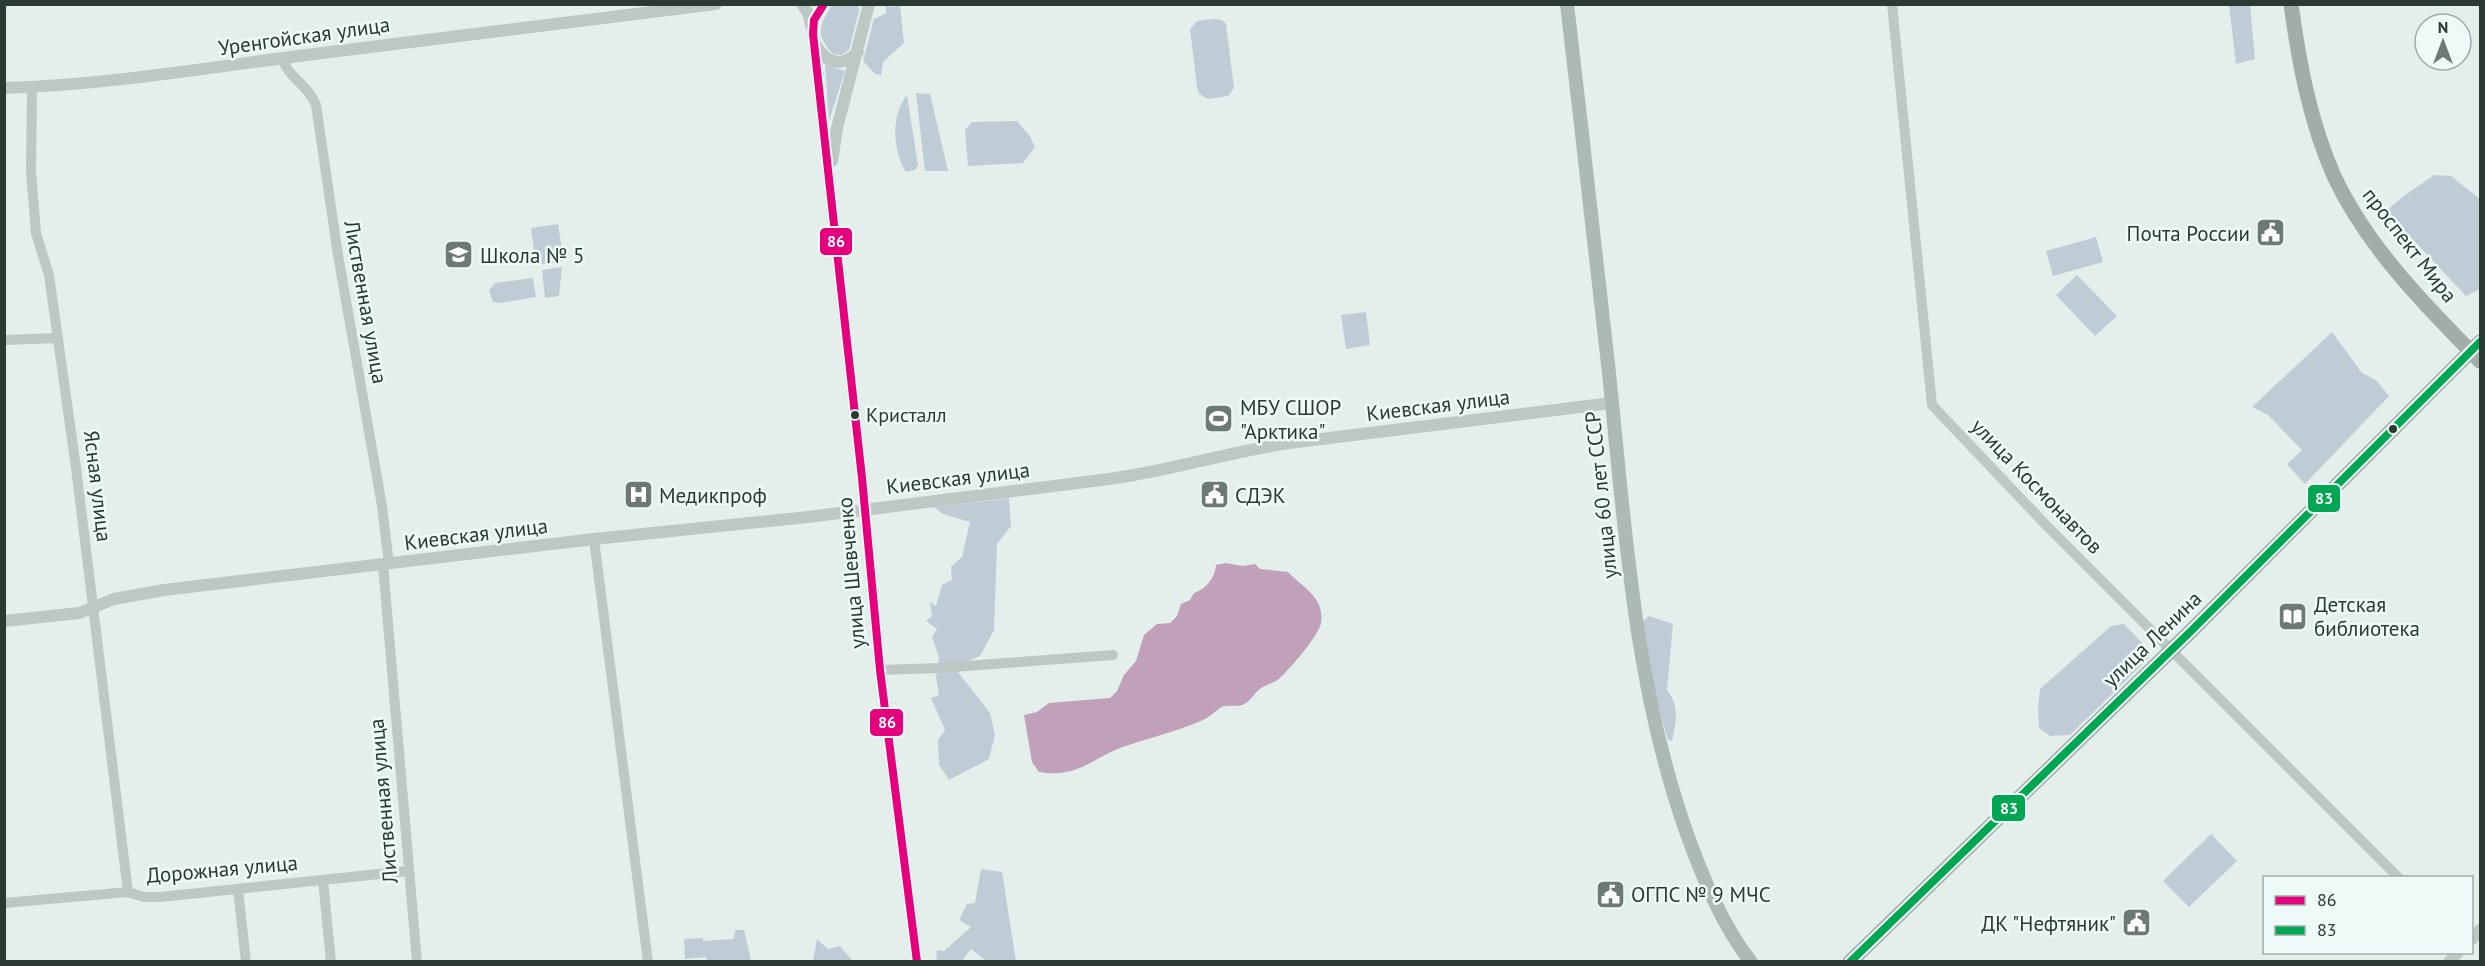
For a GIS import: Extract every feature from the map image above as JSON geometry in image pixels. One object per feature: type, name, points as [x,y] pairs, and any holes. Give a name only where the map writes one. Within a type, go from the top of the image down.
[{"type":"main road","name":"улица 60 лет СССР","points":[[1567,4],[1637,631],[1654,722],[1668,777],[1698,864],[1722,914],[1751,962]]},
{"type":"main road","name":"проспект Мира","points":[[2291,4],[2310,106],[2335,178],[2366,230],[2406,282],[2478,352]]},
{"type":"main road","name":"улица Ленина","points":[[1850,962],[2478,352]]},
{"type":"street","name":"Уренгойская улица","points":[[4,88],[170,74],[716,4]]},
{"type":"street","points":[[802,4],[808,13],[818,50],[832,62],[847,61],[858,51]]},
{"type":"street","points":[[824,4],[813,31],[830,180]]},
{"type":"street","points":[[830,180],[837,128],[868,4]]},
{"type":"street","name":"улица Космонавтов","points":[[1892,4],[1932,405],[2044,524],[2172,649],[2397,876]]},
{"type":"street","name":"Лиственная улица","points":[[282,58],[288,72],[307,88],[316,105],[338,255],[382,506],[408,871],[417,962]]},
{"type":"street","name":"Ясная улица","points":[[32,87],[31,172],[36,233],[50,275],[94,607],[128,892]]},
{"type":"street","name":"улица Шевченко","points":[[830,180],[880,670],[917,962]]},
{"type":"street","points":[[4,340],[58,338]]},
{"type":"street","name":"Киевская улица","points":[[4,621],[79,613],[114,598],[164,590],[594,539],[865,510],[1135,476],[1238,452],[1289,443],[1612,403]]},
{"type":"street","points":[[594,539],[648,962]]},
{"type":"street","points":[[880,670],[940,668],[1113,654]]},
{"type":"street","name":"Дорожная улица","points":[[4,903],[128,892],[144,897],[160,897],[408,871]]},
{"type":"street","points":[[323,880],[331,962]]},
{"type":"street","points":[[238,889],[246,962]]},
{"type":"shaded area","points":[[832,5],[858,5],[859,11],[849,50],[841,55],[833,54],[821,36],[824,19]]},
{"type":"shaded area","points":[[886,5],[900,6],[904,43],[883,62],[881,75],[875,74],[863,61],[874,19],[886,13]]},
{"type":"shaded area","points":[[2229,5],[2250,5],[2255,59],[2236,64]]},
{"type":"shaded area","points":[[1222,20],[1226,24],[1234,88],[1228,96],[1208,99],[1199,94],[1197,87],[1190,29],[1197,21]]},
{"type":"shaded area","points":[[825,65],[845,71],[829,121]]},
{"type":"shaded area","points":[[916,93],[930,94],[948,171],[925,171]]},
{"type":"shaded area","points":[[907,95],[918,165],[915,170],[906,172],[898,154],[895,134],[898,113]]},
{"type":"shaded area","points":[[1017,121],[1030,136],[1035,147],[1023,163],[968,166],[965,130],[972,122]]},
{"type":"shaded area","points":[[2434,175],[2451,176],[2480,199],[2480,289],[2466,296],[2386,211]]},
{"type":"shaded area","points":[[558,224],[564,261],[536,265],[531,228]]},
{"type":"shaded area","points":[[2096,237],[2103,262],[2053,276],[2046,251]]},
{"type":"shaded area","points":[[562,267],[559,296],[545,298],[542,270]]},
{"type":"shaded area","points":[[2077,275],[2117,316],[2095,336],[2056,295]]},
{"type":"shaded area","points":[[533,278],[536,297],[500,303],[493,302],[489,290],[495,283]]},
{"type":"shaded area","points":[[1366,312],[1370,345],[1346,349],[1341,315]]},
{"type":"shaded area","points":[[2332,332],[2362,373],[2376,380],[2389,396],[2305,484],[2287,464],[2302,450],[2268,415],[2252,407]]},
{"type":"shaded area","points":[[1009,498],[1011,526],[997,544],[994,630],[980,656],[954,667],[990,713],[995,735],[989,759],[949,780],[939,765],[938,740],[945,730],[931,698],[939,695],[936,677],[939,657],[932,637],[937,629],[926,621],[932,616],[930,602],[936,606],[942,585],[952,580],[951,567],[962,557],[970,522],[943,514],[934,507]]},
{"type":"shaded area","points":[[1226,563],[1243,566],[1255,564],[1260,569],[1288,572],[1312,594],[1320,606],[1319,628],[1290,667],[1278,680],[1262,687],[1242,705],[1222,707],[1203,720],[1120,748],[1073,770],[1063,773],[1039,772],[1032,762],[1024,715],[1037,712],[1049,703],[1110,698],[1136,661],[1144,635],[1157,624],[1170,623],[1177,616],[1181,604],[1190,600],[1194,593],[1209,582],[1216,565]]},
{"type":"shaded area","points":[[1649,616],[1673,624],[1667,690],[1675,708],[1676,721],[1672,741],[1668,740],[1656,698],[1643,621]]},
{"type":"shaded area","points":[[2124,624],[2143,644],[2139,649],[2149,658],[2070,735],[2050,736],[2039,728],[2040,689],[2111,626]]},
{"type":"shaded area","points":[[2211,834],[2237,861],[2189,907],[2163,881]]},
{"type":"shaded area","points":[[981,869],[1002,872],[1016,961],[986,961],[971,949],[962,961],[936,962],[937,950],[944,951],[971,927],[959,920],[967,904],[975,903]]},
{"type":"shaded area","points":[[735,930],[744,930],[751,960],[756,961],[707,961],[706,957],[685,959],[684,939],[702,938],[704,941],[734,939]]},
{"type":"shaded area","points":[[817,939],[828,949],[840,946],[853,961],[813,961]]},
{"type":"transit line","name":"86","points":[[824,4],[814,20],[813,34],[862,478],[880,670],[917,962]]},
{"type":"transit line","name":"83","points":[[1850,962],[2190,632],[2480,342]]},
{"type":"place","name":"Почта России","points":[[2271,233]]},
{"type":"place","name":"Школа № 5","points":[[459,255]]},
{"type":"place","name":"Кристалл","points":[[855,415]]},
{"type":"place","name":"МБУ СШОР \"Арктика\"","points":[[1219,419]]},
{"type":"place","name":"Медикпроф","points":[[638,495]]},
{"type":"place","name":"СДЭК","points":[[1214,495]]},
{"type":"place","name":"Детская библиотека","points":[[2293,616]]},
{"type":"place","name":"ОГПС № 9 МЧС","points":[[1610,894]]},
{"type":"place","name":"ДК \"Нефтяник\"","points":[[2137,923]]}]
